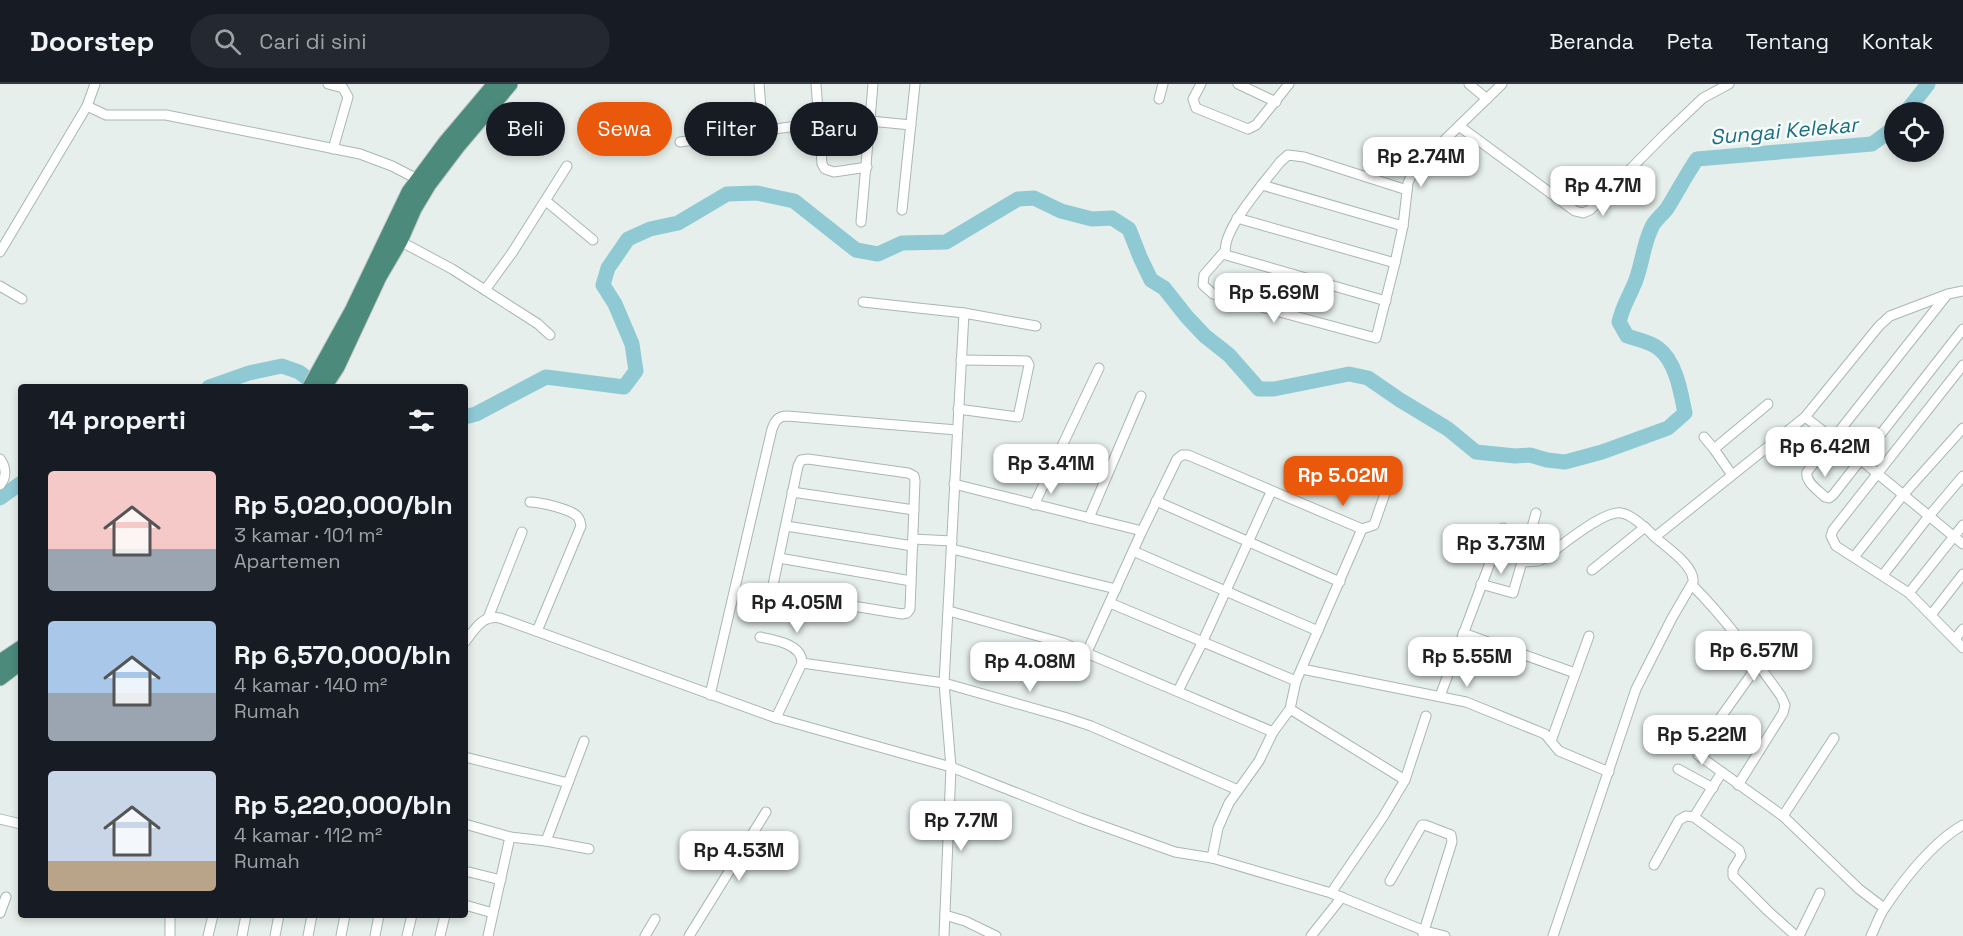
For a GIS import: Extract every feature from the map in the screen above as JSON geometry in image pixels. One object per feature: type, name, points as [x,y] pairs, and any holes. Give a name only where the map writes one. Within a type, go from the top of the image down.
[{"type":"highway","points":[[325,384],[331,364],[379,277],[394,238],[414,209],[423,182],[495,84]]},
{"type":"highway","points":[[423,182],[510,84]]},
{"type":"highway","points":[[313,384],[331,364]]},
{"type":"highway","points":[[0,662],[18,650]]},
{"type":"highway","points":[[0,678],[18,664]]},
{"type":"street","points":[[0,252],[87,106],[95,84]]},
{"type":"street","points":[[328,84],[344,88],[348,97],[333,149]]},
{"type":"street","points":[[759,84],[760,102]]},
{"type":"street","points":[[816,84],[817,102]]},
{"type":"street","points":[[872,102],[873,84]]},
{"type":"street","points":[[902,210],[915,84]]},
{"type":"street","points":[[1159,99],[1163,84]]},
{"type":"street","points":[[1201,84],[1193,99],[1196,108],[1250,129],[1276,102],[1289,84]]},
{"type":"street","points":[[1238,84],[1276,102]]},
{"type":"street","points":[[1469,84],[1487,99]]},
{"type":"street","points":[[1407,190],[1293,154],[1284,158],[1237,218],[1228,236],[1224,252],[1204,275],[1203,285],[1213,294],[1376,338],[1403,226],[1411,176],[1502,84]]},
{"type":"street","points":[[1459,126],[1575,211],[1586,213],[1703,99],[1729,84]]},
{"type":"street","points":[[87,106],[106,115],[166,115],[333,149],[378,160],[423,182]]},
{"type":"street","points":[[878,121],[911,125]]},
{"type":"street","points":[[680,142],[684,142]]},
{"type":"street","points":[[821,156],[822,164],[826,170],[834,172],[867,168]]},
{"type":"street","points":[[861,222],[868,156]]},
{"type":"street","points":[[485,290],[567,166]]},
{"type":"street","points":[[1262,185],[1403,226]]},
{"type":"street","points":[[546,201],[593,240]]},
{"type":"street","points":[[1237,218],[1395,263]]},
{"type":"street","points":[[394,238],[452,269],[550,334]]},
{"type":"street","points":[[1224,252],[1226,255],[1386,301]]},
{"type":"street","points":[[0,286],[22,299]]},
{"type":"street","points":[[1655,537],[1805,417],[1890,316],[1948,294],[1963,291]]},
{"type":"street","points":[[1948,294],[1806,474],[1808,481],[1825,497],[1833,495],[1963,329]]},
{"type":"street","points":[[863,302],[964,313],[1036,326]]},
{"type":"street","points":[[944,936],[951,767],[944,683],[964,313]]},
{"type":"street","points":[[958,409],[1018,417],[1029,365],[1027,361],[961,360]]},
{"type":"street","points":[[1963,365],[1832,533],[1831,539],[1836,546],[1909,593],[1963,648]]},
{"type":"street","points":[[1034,505],[1099,368]]},
{"type":"street","points":[[1089,518],[1141,396]]},
{"type":"street","points":[[1714,449],[1768,404]]},
{"type":"street","points":[[710,695],[776,420],[786,416],[957,430]]},
{"type":"street","points":[[1805,417],[1963,544]]},
{"type":"street","points":[[1854,557],[1903,495],[1963,428]]},
{"type":"street","points":[[1704,437],[1732,475]]},
{"type":"street","points":[[1087,652],[1177,459],[1185,455],[1362,529],[1374,525],[1390,479],[1389,475],[1370,467]]},
{"type":"street","points":[[0,459],[4,464],[5,472],[0,485]]},
{"type":"street","points":[[804,460],[913,475],[915,481],[914,510],[910,609],[907,614],[774,592],[772,585],[798,464],[804,460]]},
{"type":"street","points":[[1883,575],[1963,476]]},
{"type":"street","points":[[954,484],[1142,531]]},
{"type":"street","points":[[792,492],[914,510]]},
{"type":"street","points":[[1178,691],[1271,492]]},
{"type":"street","points":[[1156,501],[1340,582]]},
{"type":"street","points":[[530,502],[545,503],[575,515],[581,526],[537,631]]},
{"type":"street","points":[[1481,584],[1513,593],[1536,513]]},
{"type":"street","points":[[1522,562],[1545,558],[1592,523],[1617,513],[1625,514],[1645,527],[1690,568],[1694,575],[1692,585],[1672,618],[1636,689],[1553,936]]},
{"type":"street","points":[[1909,593],[1963,525]]},
{"type":"street","points":[[786,526],[952,545],[1116,589]]},
{"type":"street","points":[[1592,570],[1645,527]]},
{"type":"street","points":[[1440,696],[1503,528]]},
{"type":"street","points":[[1212,858],[1215,836],[1229,803],[1259,761],[1274,732],[1290,709],[1296,681],[1362,529]]},
{"type":"street","points":[[488,618],[522,532]]},
{"type":"street","points":[[1133,551],[1318,631]]},
{"type":"street","points":[[779,558],[911,581]]},
{"type":"street","points":[[1930,615],[1963,574]]},
{"type":"street","points":[[1692,585],[1712,605],[1783,699],[1785,710],[1738,785]]},
{"type":"street","points":[[1110,603],[1296,681]]},
{"type":"street","points":[[949,611],[1047,638],[1087,652],[1274,732]]},
{"type":"street","points":[[468,638],[482,621],[488,618],[500,618],[776,718],[951,767],[1080,818],[1175,852],[1212,858],[1330,893],[1424,933],[1445,936]]},
{"type":"street","points":[[1955,639],[1963,629]]},
{"type":"street","points":[[1463,633],[1575,673]]},
{"type":"street","points":[[1551,741],[1589,636]]},
{"type":"street","points":[[760,637],[783,642],[801,653],[802,663],[776,718]]},
{"type":"street","points":[[802,663],[944,683],[1078,721],[1238,790]]},
{"type":"street","points":[[1758,665],[1698,749],[1698,755],[1783,816],[1858,889],[1884,908]]},
{"type":"street","points":[[1302,669],[1440,696],[1482,708],[1545,734],[1559,751],[1609,772]]},
{"type":"street","points":[[1290,709],[1405,780]]},
{"type":"street","points":[[1330,893],[1383,817],[1405,780],[1426,716]]},
{"type":"street","points":[[1783,816],[1834,738]]},
{"type":"street","points":[[546,841],[584,741]]},
{"type":"street","points":[[468,758],[568,783]]},
{"type":"street","points":[[1678,769],[1713,788]]},
{"type":"street","points":[[1694,817],[1722,772]]},
{"type":"street","points":[[689,936],[766,812]]},
{"type":"street","points":[[1654,865],[1679,820],[1686,816],[1694,817],[1739,850],[1741,856],[1733,869],[1733,876],[1768,911],[1798,936],[1820,893]]},
{"type":"street","points":[[0,819],[18,823]]},
{"type":"street","points":[[468,825],[510,837],[589,849]]},
{"type":"street","points":[[1390,881],[1420,826],[1425,825],[1451,835],[1452,842],[1424,933]]},
{"type":"street","points":[[1871,936],[1884,908],[1934,847],[1963,825]]},
{"type":"street","points":[[488,936],[510,837]]},
{"type":"street","points":[[468,872],[501,880]]},
{"type":"street","points":[[0,913],[6,897]]},
{"type":"street","points":[[1311,936],[1342,897]]},
{"type":"street","points":[[468,906],[493,913]]},
{"type":"street","points":[[945,915],[965,921],[996,936]]},
{"type":"street","points":[[170,918],[170,936]]},
{"type":"street","points":[[208,936],[212,918]]},
{"type":"street","points":[[242,936],[245,918]]},
{"type":"street","points":[[275,936],[278,918]]},
{"type":"street","points":[[308,936],[311,918]]},
{"type":"street","points":[[341,936],[344,918]]},
{"type":"street","points":[[375,936],[378,918]]},
{"type":"street","points":[[407,936],[411,918]]},
{"type":"street","points":[[440,936],[444,918]]},
{"type":"street","points":[[645,936],[655,919]]},
{"type":"waterway","name":"Sungai Kelekar","points":[[1914,102],[1928,84]]},
{"type":"waterway","name":"Sungai Kelekar","points":[[468,416],[546,377],[624,387],[636,371],[632,344],[615,304],[603,285],[608,268],[628,239],[650,229],[678,223],[727,194],[757,193],[794,201],[856,250],[878,254],[902,243],[946,242],[1018,199],[1034,198],[1061,211],[1092,219],[1112,218],[1129,229],[1151,280],[1164,288],[1187,317],[1205,336],[1229,355],[1259,389],[1274,389],[1349,374],[1368,378],[1448,429],[1476,452],[1515,456],[1530,455],[1565,462],[1602,452],[1668,428],[1685,413],[1677,378],[1664,354],[1651,344],[1627,336],[1619,322],[1636,280],[1652,226],[1668,207],[1697,159],[1872,144],[1884,135]]},
{"type":"waterway","name":"Sungai Kelekar","points":[[218,384],[249,373],[282,366],[299,372],[315,384]]},
{"type":"waterway","name":"Sungai Kelekar","points":[[0,498],[18,485]]}]
